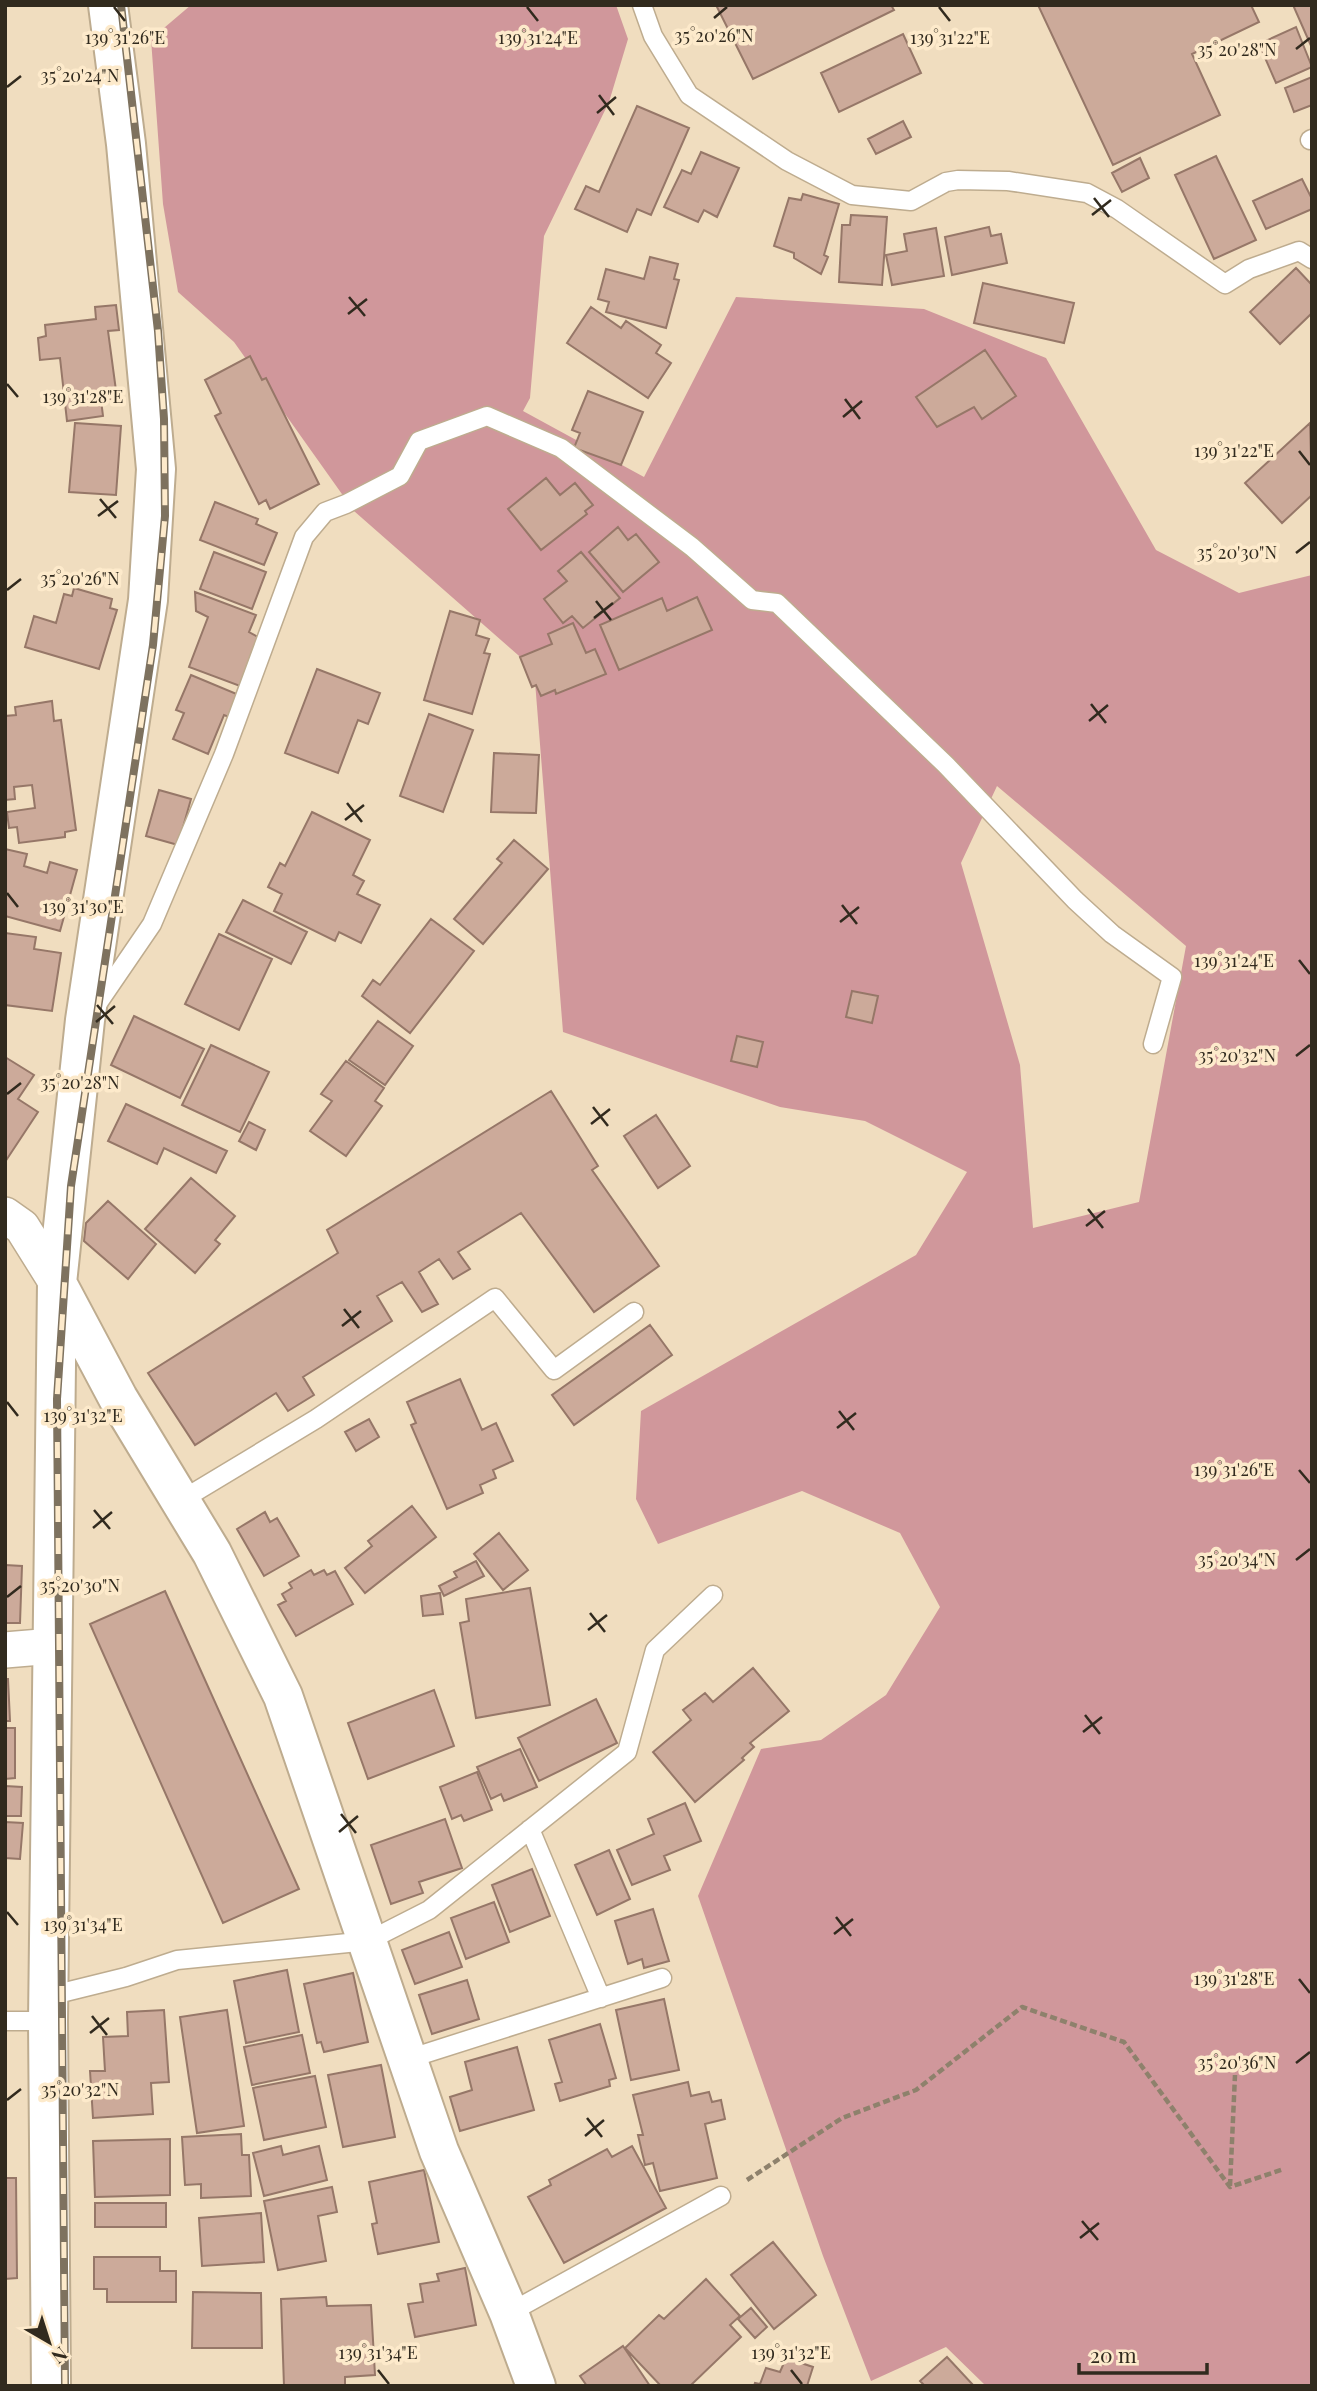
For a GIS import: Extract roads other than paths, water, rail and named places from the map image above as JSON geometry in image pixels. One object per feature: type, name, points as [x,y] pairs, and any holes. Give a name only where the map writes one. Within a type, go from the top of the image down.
[{"type":"street","points":[[51,2386],[48,2008],[57,1283],[85,1020],[149,600],[156,469],[132,197],[107,5]]},
{"type":"street","points":[[5,1215],[22,1227],[57,1283],[118,1398],[212,1553],[283,1696],[439,2151],[509,2312],[536,2386]]},
{"type":"street","points":[[5,1650],[53,1646]]},
{"type":"lane","points":[[642,5],[653,36],[689,95],[787,161],[852,195],[911,201],[946,182],[958,180],[1008,181],[1087,193],[1117,209],[1226,284],[1249,269],[1299,251],[1312,259]]},
{"type":"lane","points":[[85,1020],[152,925],[224,754],[304,537],[325,512],[400,476],[419,441],[487,416],[561,448],[681,538],[752,600],[777,603],[946,765],[1075,900],[1112,934],[1172,976],[1153,1044]]},
{"type":"lane","points":[[180,1501],[316,1419],[495,1298],[554,1370],[634,1312]]},
{"type":"lane","points":[[5,2021],[48,2008],[177,1960],[368,1941],[429,1910],[627,1752],[655,1650],[713,1595]]},
{"type":"lane","points":[[530,1829],[601,1998]]},
{"type":"lane","points":[[408,2059],[662,1978]]},
{"type":"lane","points":[[509,2312],[721,2196]]},
{"type":"railway","points":[[65,2386],[57,1399],[71,1186],[153,645],[165,516],[164,419],[158,331],[121,5]]}]
